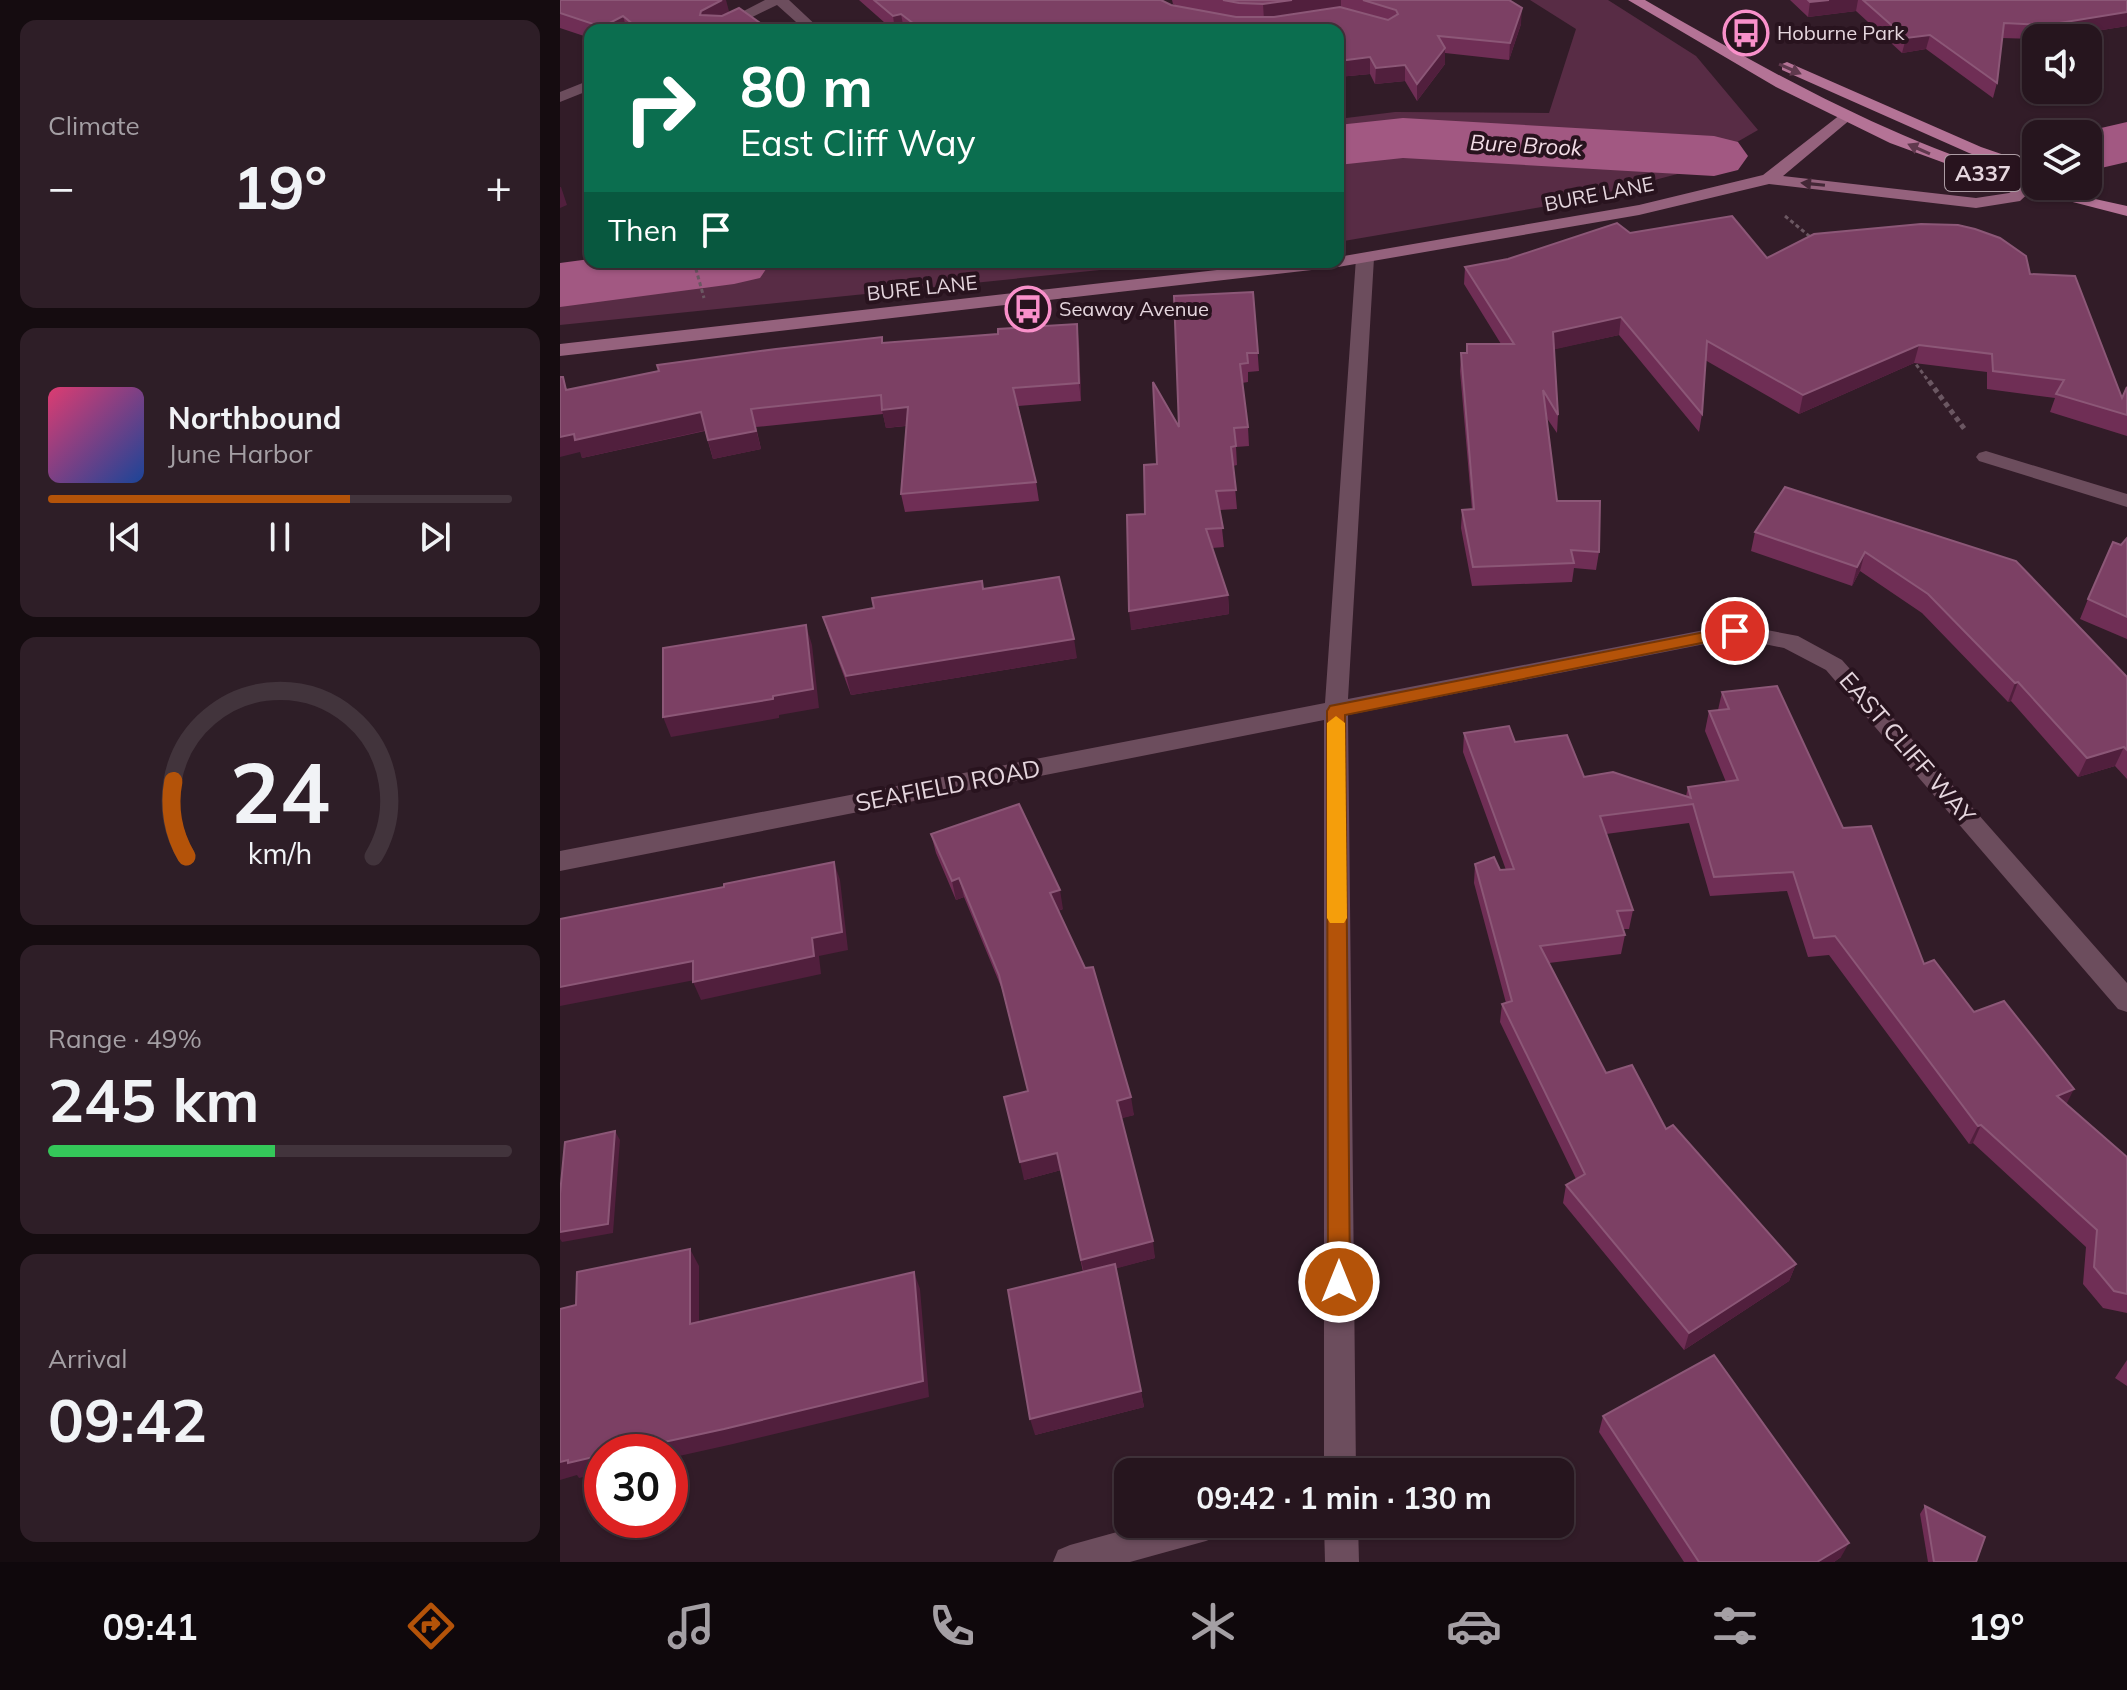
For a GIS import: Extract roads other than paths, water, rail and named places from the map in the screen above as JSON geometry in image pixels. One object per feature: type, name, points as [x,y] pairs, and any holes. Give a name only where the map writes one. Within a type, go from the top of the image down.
[{"type":"main road","name":"A337","points":[[1635,0],[1845,116],[1931,155],[2022,181]]},
{"type":"main road","name":"A337","points":[[1666,18],[2022,166]]},
{"type":"main road","points":[[1845,116],[1876,108]]},
{"type":"main road","name":"A337","points":[[2102,198],[2127,209]]},
{"type":"main road","name":"A337","points":[[2092,200],[2127,209]]},
{"type":"street","points":[[727,24],[778,0],[807,24]]},
{"type":"street","points":[[560,97],[584,87]]},
{"type":"street","name":"BURE LANE","points":[[1344,261],[1639,210],[1769,179],[1845,116]]},
{"type":"street","points":[[1769,179],[1976,203],[2014,197],[2022,191]]},
{"type":"street","points":[[1340,1458],[1336,711],[1365,258]]},
{"type":"street","name":"BURE LANE","points":[[560,350],[1284,268]]},
{"type":"street","points":[[1986,457],[2127,501]]},
{"type":"street","name":"EAST CLIFF WAY","points":[[1336,711],[1735,631],[1790,641],[1834,665],[2127,1001]]},
{"type":"street","name":"SEAFIELD ROAD","points":[[560,861],[1336,711]]},
{"type":"street","points":[[1070,1562],[1156,1538]]},
{"type":"street","points":[[1341,1538],[1342,1562]]},
{"type":"waterway","name":"Bure Brook","points":[[1344,144],[1403,138],[1714,156]]},
{"type":"waterway","name":"Bure Brook","points":[[2102,148],[2127,142]]},
{"type":"waterway","name":"Bure Brook","points":[[560,285],[689,268]]},
{"type":"place","name":"Hoburne Park","points":[[1746,33]]},
{"type":"place","name":"Seaway Avenue","points":[[1028,309]]}]
